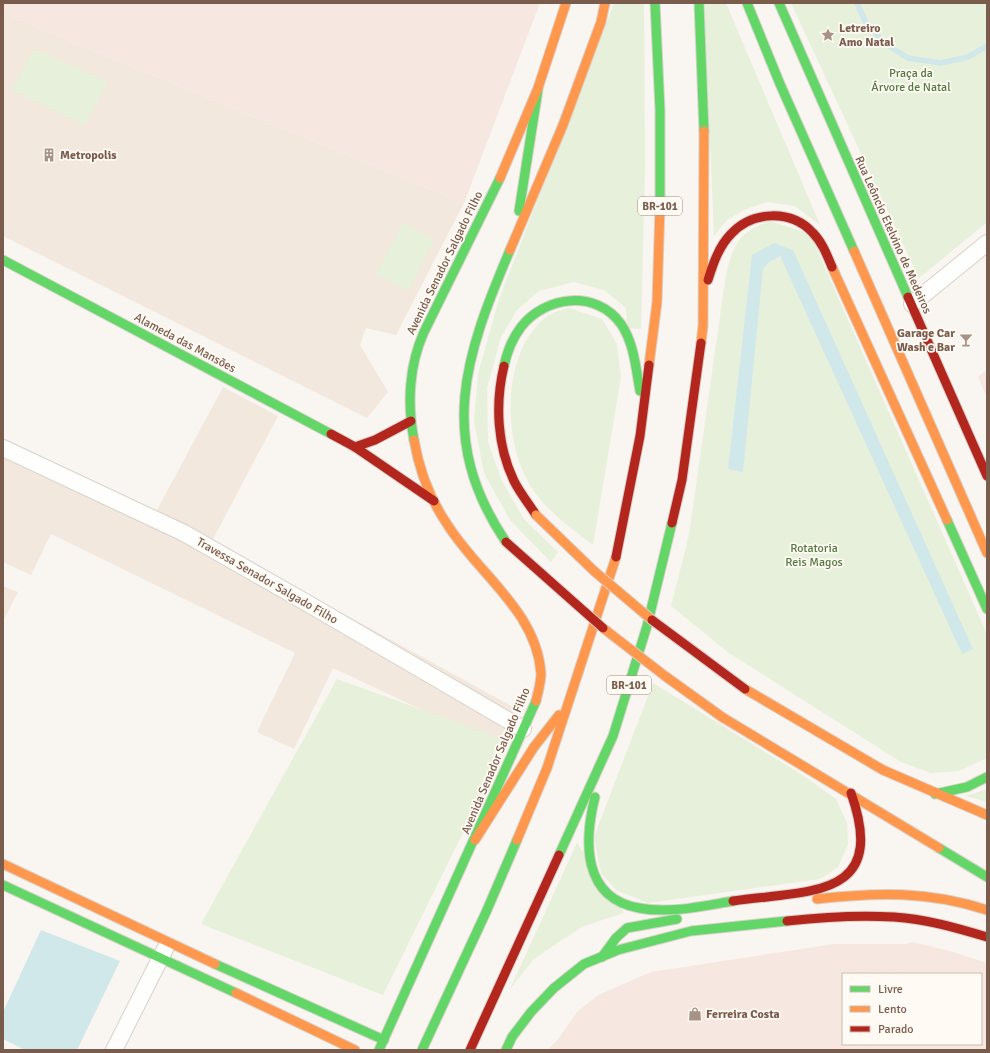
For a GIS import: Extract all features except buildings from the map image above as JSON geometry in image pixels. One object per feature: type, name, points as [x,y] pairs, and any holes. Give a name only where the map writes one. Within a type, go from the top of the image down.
[{"type":"main road","name":"Avenida Senador Salgado Filho","points":[[379,1050],[536,702],[542,681],[540,659],[533,637],[517,610],[446,525],[434,501],[421,466],[411,421],[410,387],[418,343],[504,169],[538,90],[566,3]]},
{"type":"main road","points":[[605,3],[601,22],[490,301],[472,354],[465,381],[463,419],[468,460],[477,492],[491,521],[506,542],[547,581],[619,641],[674,683],[722,716],[987,877]]},
{"type":"main road","name":"BR-101","points":[[422,1050],[487,910],[547,768],[568,702],[591,639],[617,556],[633,480],[656,302],[660,204],[660,110],[655,3]]},
{"type":"main road","name":"BR-101","points":[[470,1050],[613,736],[647,626],[682,480],[701,344],[703,294],[704,108],[699,3]]},
{"type":"main road","points":[[747,3],[780,84],[987,553]]},
{"type":"main road","name":"Rua Leôncio Etelvino de Medeiros","points":[[779,3],[826,118],[912,304],[987,476]]},
{"type":"main road","points":[[513,246],[538,90]]},
{"type":"main road","points":[[703,294],[709,274],[722,245],[742,224],[759,217],[780,215],[799,221],[812,232],[823,246],[987,609]]},
{"type":"main road","name":"Alameda das Mansões","points":[[3,260],[355,448],[434,501]]},
{"type":"main road","points":[[643,408],[630,344],[616,317],[605,308],[584,300],[550,303],[524,323],[513,339],[506,358],[501,380],[498,408],[502,442],[512,477],[536,515],[569,548],[630,602],[677,640],[745,689],[883,770],[935,794],[987,815]]},
{"type":"main road","points":[[355,448],[381,437],[411,421]]},
{"type":"main road","points":[[475,840],[534,747],[568,702]]},
{"type":"main road","points":[[613,736],[589,824],[589,862],[596,881],[610,896],[628,906],[651,909],[675,908],[831,887],[844,880],[854,867],[860,851],[859,814],[851,794]]},
{"type":"main road","points":[[935,794],[968,787],[987,776]]},
{"type":"main road","points":[[3,864],[168,942],[384,1040]]},
{"type":"main road","points":[[3,885],[292,1019],[355,1050]]},
{"type":"main road","points":[[602,957],[616,938],[627,928],[742,908],[891,892],[927,894],[967,902],[987,910]]},
{"type":"main road","points":[[506,1050],[512,1037],[531,1012],[554,988],[584,964],[618,950],[691,931],[827,917],[896,917],[947,925],[987,937]]},
{"type":"street","points":[[912,304],[987,243]]},
{"type":"street","name":"Travessa Senador Salgado Filho","points":[[3,448],[184,533],[523,729]]},
{"type":"street","points":[[114,1050],[168,942]]},
{"type":"shaded area","points":[[3,3],[540,3],[464,203],[38,28],[3,12]]},
{"type":"shaded area","points":[[3,12],[38,28],[464,203],[396,335],[366,328],[360,345],[388,392],[367,418],[3,236]]},
{"type":"shaded area","points":[[987,369],[987,398],[978,377]]},
{"type":"shaded area","points":[[223,387],[278,416],[212,541],[515,708],[497,745],[333,668],[294,749],[257,732],[295,653],[51,534],[31,575],[3,562],[3,439],[156,512]]},
{"type":"shaded area","points":[[3,586],[18,592],[3,621]]},
{"type":"shaded area","points":[[912,942],[950,951],[987,963],[987,1050],[548,1050],[559,1038],[577,1012],[598,995],[651,972],[834,944],[906,944]]},
{"type":"green space","points":[[614,3],[644,3],[645,169],[641,329],[627,328],[626,308],[604,290],[574,282],[539,291],[517,310],[501,337],[487,388],[488,442],[502,481],[524,519],[558,552],[551,562],[510,520],[484,473],[474,421],[478,374],[498,302]]},
{"type":"green space","points":[[704,3],[726,3],[820,225],[795,206],[767,202],[746,209],[727,220],[714,236]]},
{"type":"green space","name":"Praça da Árvore de Natal","points":[[791,3],[987,3],[987,222],[919,278]]},
{"type":"green space","points":[[34,49],[108,82],[85,125],[11,90]]},
{"type":"green space","name":"Rotatoria Reis Magos","points":[[770,221],[810,234],[987,634],[987,758],[959,771],[931,773],[901,762],[729,653],[671,606],[689,535],[726,274],[735,247],[739,240],[751,230]]},
{"type":"green space","points":[[403,223],[434,239],[409,291],[376,274]]},
{"type":"green space","points":[[569,308],[602,319],[617,344],[621,377],[593,545],[574,531],[539,498],[526,478],[518,460],[513,439],[511,393],[515,371],[522,350],[532,332],[548,315]]},
{"type":"green space","points":[[337,679],[508,741],[383,995],[201,924]]},
{"type":"green space","points":[[653,683],[804,776],[836,799],[847,823],[848,845],[838,867],[820,879],[648,903],[616,890],[601,873],[594,837]]},
{"type":"green space","points":[[987,789],[987,802],[966,796]]},
{"type":"green space","points":[[577,843],[624,913],[584,926],[557,943],[533,960],[510,989]]},
{"type":"water","points":[[774,243],[793,250],[973,649],[962,654],[780,256],[769,262],[763,269],[743,472],[728,469],[752,255]]},
{"type":"water","points":[[41,930],[120,961],[77,1050],[25,1050],[3,1039],[3,1012]]},
{"type":"waterway","points":[[857,3],[866,23],[884,43],[908,58],[941,63],[968,57],[987,46]]},
{"type":"traffic: fast","points":[[655,3],[660,110],[660,206]]},
{"type":"traffic: fast","points":[[699,3],[704,131]]},
{"type":"traffic: fast","points":[[747,3],[780,84],[854,251]]},
{"type":"traffic: fast","points":[[779,3],[908,297]]},
{"type":"traffic: fast","points":[[519,211],[538,90]]},
{"type":"traffic: fast","points":[[414,440],[410,413],[410,399],[412,371],[419,345],[500,178]]},
{"type":"traffic: fast","points":[[506,542],[484,504],[471,467],[465,432],[465,397],[471,362],[481,326],[510,250]]},
{"type":"traffic: fast","points":[[3,260],[331,434]]},
{"type":"traffic: fast","points":[[504,366],[512,341],[521,327],[531,317],[543,309],[557,303],[585,301],[598,305],[611,313],[621,324],[632,348],[640,391]]},
{"type":"traffic: fast","points":[[947,520],[987,609]]},
{"type":"traffic: fast","points":[[559,855],[613,736],[647,626],[672,523]]},
{"type":"traffic: fast","points":[[379,1050],[536,701]]},
{"type":"traffic: fast","points":[[935,794],[967,787],[987,777]]},
{"type":"traffic: fast","points":[[595,797],[591,814],[589,849],[597,880],[607,893],[620,902],[650,910],[686,909],[733,901]]},
{"type":"traffic: fast","points":[[422,1050],[487,910],[517,840]]},
{"type":"traffic: fast","points":[[939,848],[987,877]]},
{"type":"traffic: fast","points":[[3,885],[236,993]]},
{"type":"traffic: fast","points":[[602,957],[616,938],[627,928],[677,919]]},
{"type":"traffic: fast","points":[[506,1050],[512,1037],[531,1012],[554,988],[584,964],[618,950],[691,931],[787,921]]},
{"type":"traffic: fast","points":[[215,964],[384,1040]]},
{"type":"traffic: slow","points":[[500,178],[538,88],[566,3]]},
{"type":"traffic: slow","points":[[510,250],[563,125],[601,22],[605,3]]},
{"type":"traffic: slow","points":[[701,343],[703,326],[704,131]]},
{"type":"traffic: slow","points":[[649,365],[657,302],[660,206]]},
{"type":"traffic: slow","points":[[854,251],[987,553]]},
{"type":"traffic: slow","points":[[832,267],[947,520]]},
{"type":"traffic: slow","points":[[414,440],[426,484],[435,504],[447,524],[474,560],[518,612],[529,631],[537,652],[541,674],[536,701]]},
{"type":"traffic: slow","points":[[536,515],[594,571],[652,620]]},
{"type":"traffic: slow","points":[[517,840],[547,768],[616,557]]},
{"type":"traffic: slow","points":[[603,628],[665,676],[722,717]]},
{"type":"traffic: slow","points":[[745,689],[883,770],[987,815]]},
{"type":"traffic: slow","points":[[475,840],[534,747],[559,715]]},
{"type":"traffic: slow","points":[[722,717],[939,848]]},
{"type":"traffic: slow","points":[[3,864],[215,964]]},
{"type":"traffic: slow","points":[[817,899],[882,894],[924,896],[944,899],[987,910]]},
{"type":"traffic: slow","points":[[236,993],[355,1050]]},
{"type":"traffic: jam","points":[[708,280],[714,262],[731,234],[740,226],[760,217],[783,217],[804,225],[819,240],[832,267]]},
{"type":"traffic: jam","points":[[908,297],[987,476]]},
{"type":"traffic: jam","points":[[672,523],[682,480],[701,343]]},
{"type":"traffic: jam","points":[[616,557],[640,436],[649,365]]},
{"type":"traffic: jam","points":[[504,366],[499,395],[499,424],[504,453],[508,468],[514,481],[536,515]]},
{"type":"traffic: jam","points":[[355,447],[375,440],[411,421]]},
{"type":"traffic: jam","points":[[331,434],[355,447],[434,501]]},
{"type":"traffic: jam","points":[[506,542],[603,628]]},
{"type":"traffic: jam","points":[[652,620],[745,689]]},
{"type":"traffic: jam","points":[[733,901],[788,895],[813,890],[834,883],[850,871],[859,853],[860,828],[851,793]]},
{"type":"traffic: jam","points":[[470,1050],[559,855]]},
{"type":"traffic: jam","points":[[787,921],[814,918],[868,916],[894,917],[930,922],[987,937]]},
{"type":"place","name":"Letreiro Amo Natal","points":[[828,35]]},
{"type":"place","name":"Metropolis","points":[[49,155]]},
{"type":"place","name":"Garage Car Wash e Bar","points":[[966,340]]},
{"type":"place","name":"Ferreira Costa","points":[[695,1014]]}]
